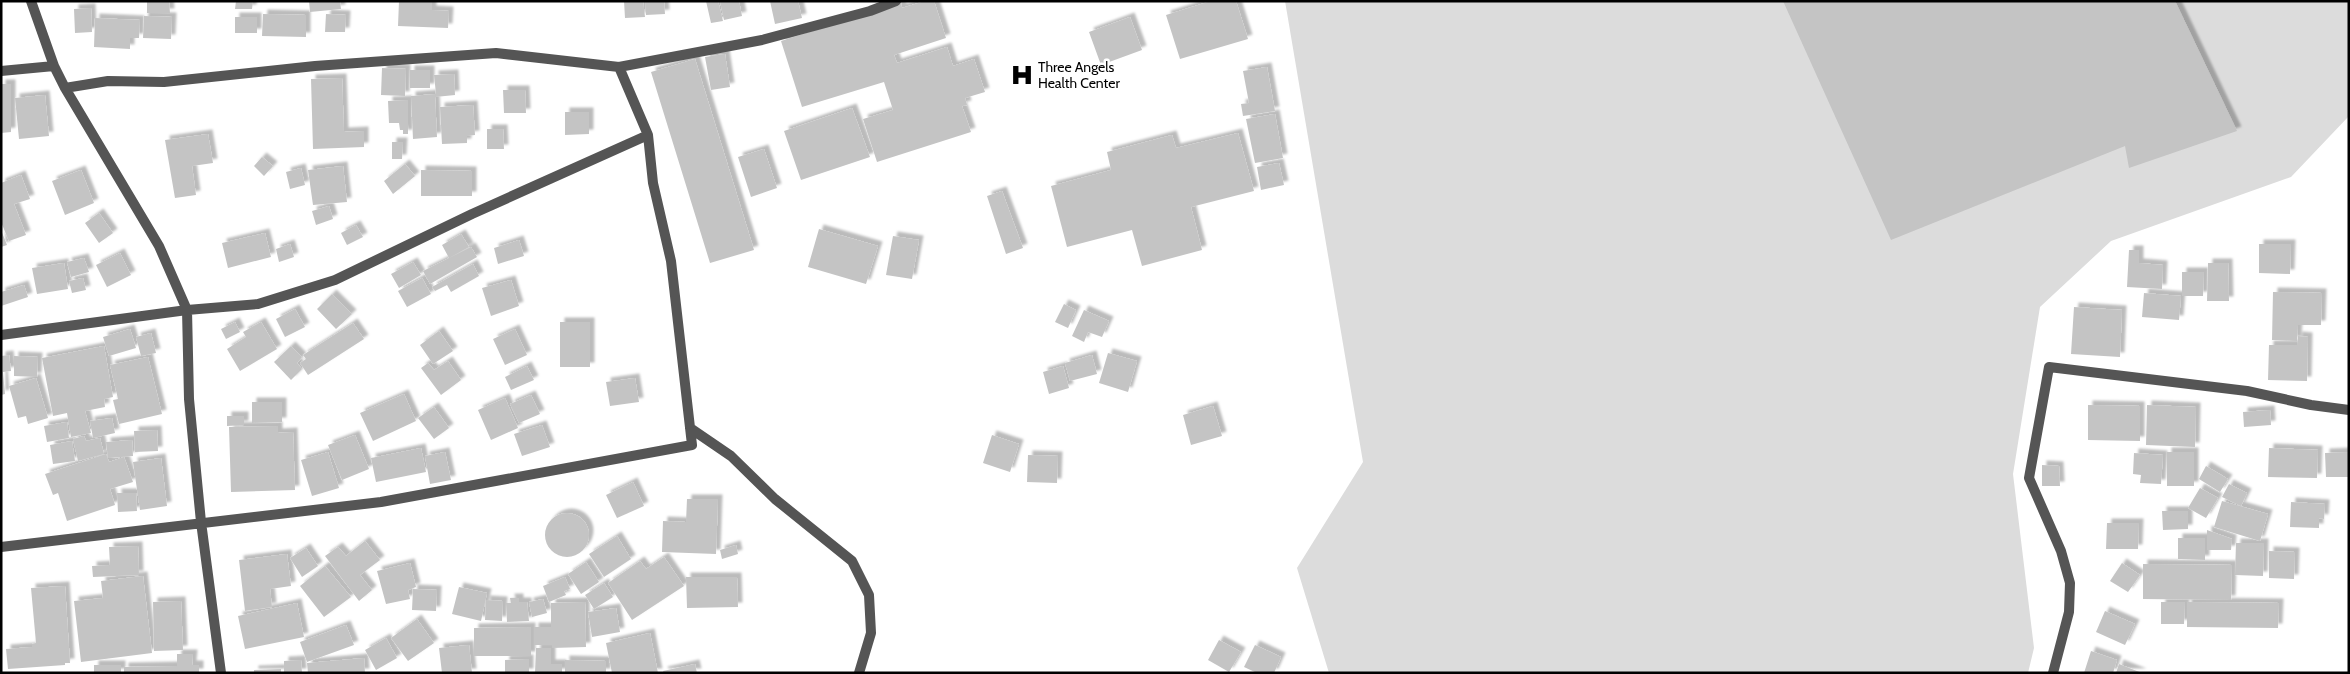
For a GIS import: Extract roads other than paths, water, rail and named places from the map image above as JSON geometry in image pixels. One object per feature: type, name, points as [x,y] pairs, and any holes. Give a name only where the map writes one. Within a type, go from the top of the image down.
[{"type":"street","points":[[31,1],[54,66],[65,88],[159,246],[187,310],[189,399],[201,522],[221,673]]},
{"type":"street","points":[[65,88],[108,81],[164,82],[315,66],[496,52],[619,67],[762,40],[870,12],[896,1]]},
{"type":"street","points":[[1,71],[54,66]]},
{"type":"street","points":[[1,547],[381,502],[692,445],[671,261],[653,183],[648,135],[619,67]]},
{"type":"street","points":[[1,335],[187,310],[258,304],[335,280],[472,214],[648,135]]},
{"type":"street","points":[[2053,673],[2070,612],[2070,583],[2061,551],[2029,478],[2049,367],[2247,391],[2311,405],[2349,410]]},
{"type":"street","points":[[690,428],[731,456],[775,499],[852,561],[869,595],[872,634],[859,673]]},
{"type":"place","name":"Three Angels Health Center","points":[[1022,75]]}]
